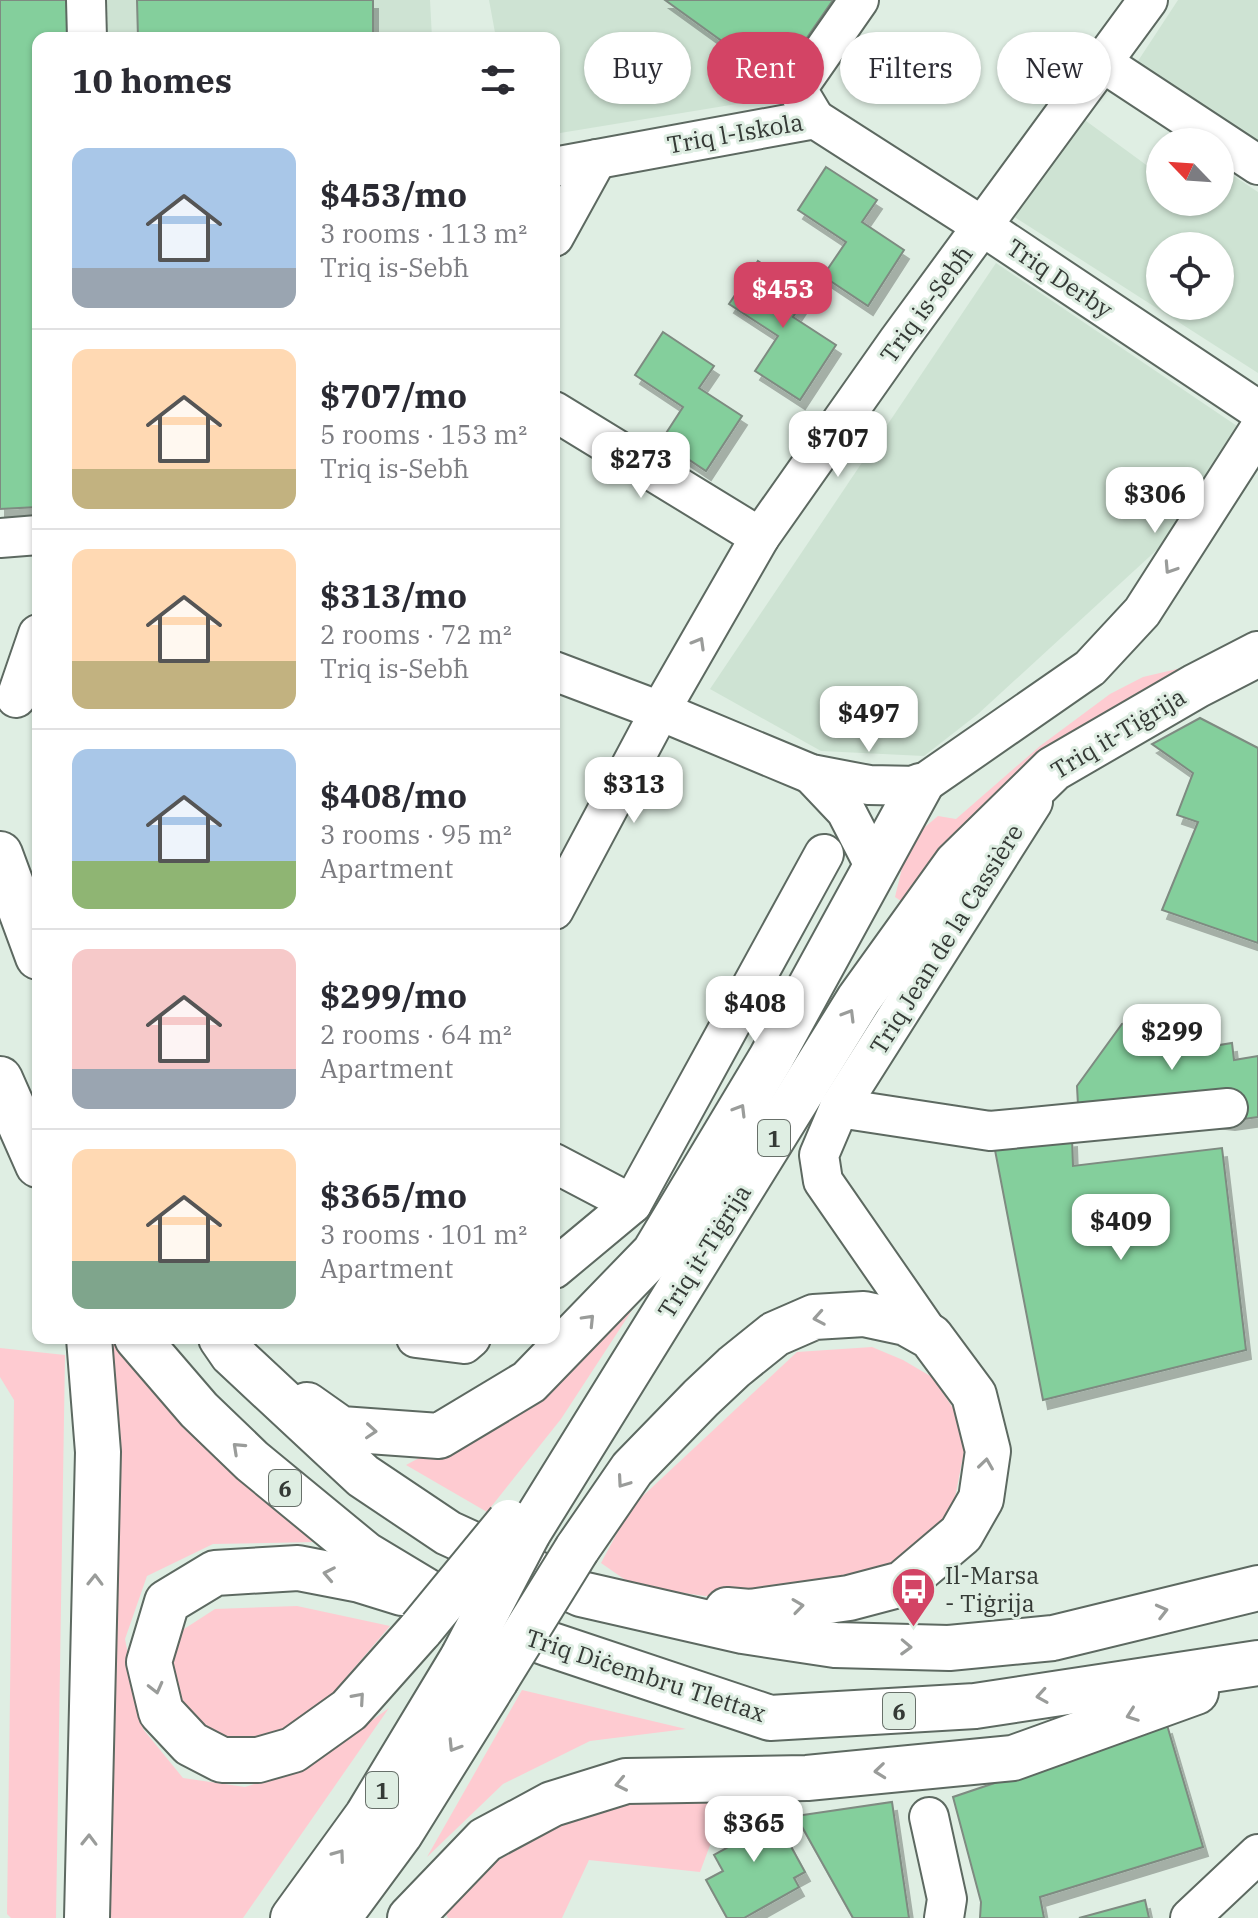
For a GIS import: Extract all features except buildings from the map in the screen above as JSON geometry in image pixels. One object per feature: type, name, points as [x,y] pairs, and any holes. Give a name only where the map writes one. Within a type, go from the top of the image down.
[{"type":"highway","name":"Triq it-Tiġrija","points":[[338,1918],[400,1834],[480,1669],[519,1527],[606,1409],[859,999],[956,864],[1053,769],[1196,686],[1258,654]]},
{"type":"highway","points":[[227,1346],[341,1429],[439,1436],[529,1382],[654,1253],[771,1058],[920,786]]},
{"type":"highway","points":[[0,854],[32,941]]},
{"type":"highway","points":[[0,1079],[32,1151]]},
{"type":"highway","name":"Triq it-Tiġrija","points":[[293,1918],[480,1669],[577,1549],[632,1469],[734,1367],[775,1334],[814,1317],[864,1314],[906,1323],[931,1337]]},
{"type":"highway","points":[[581,1594],[750,1612],[849,1598],[902,1584],[961,1534],[981,1499],[988,1451],[974,1395],[931,1337]]},
{"type":"highway","points":[[87,1918],[98,1452],[89,1344]]},
{"type":"highway","name":"Triq Diċembru Tlettax","points":[[142,1344],[199,1410],[252,1461],[439,1619],[549,1644],[770,1718],[975,1706],[1258,1663]]},
{"type":"highway","points":[[227,1346],[363,1476],[448,1533],[581,1594],[758,1634],[835,1645],[949,1648],[1053,1638],[1258,1588]]},
{"type":"highway","points":[[439,1619],[360,1580],[298,1568],[215,1573],[167,1602],[149,1662],[161,1712],[191,1744],[222,1760],[258,1760],[293,1750],[349,1710],[439,1619],[519,1527]]},
{"type":"highway","points":[[410,1918],[485,1840],[552,1804],[626,1781],[807,1778],[1013,1758],[1258,1670]]},
{"type":"street","points":[[86,0],[87,32]]},
{"type":"street","points":[[815,119],[797,89],[859,0]]},
{"type":"street","name":"Triq is-Sebħ","points":[[1111,52],[1148,0]]},
{"type":"street","points":[[1111,68],[1258,165]]},
{"type":"street","name":"Triq is-Sebħ","points":[[560,899],[660,711],[760,537],[1073,104]]},
{"type":"street","name":"Triq l-Iskola","points":[[560,166],[815,119],[982,226]]},
{"type":"street","points":[[560,226],[597,159]]},
{"type":"street","name":"Triq Derby","points":[[982,226],[1258,410]]},
{"type":"street","points":[[560,415],[760,537]]},
{"type":"street","points":[[560,673],[811,774],[869,785],[920,786],[1090,668],[1142,612],[1258,431]]},
{"type":"street","points":[[0,538],[32,535]]},
{"type":"street","points":[[16,698],[32,651]]},
{"type":"street","name":"Triq Jean de la Cassière","points":[[931,1337],[823,1181],[819,1155],[839,1108],[1053,769]]},
{"type":"street","points":[[811,774],[846,811],[876,869]]},
{"type":"street","points":[[560,1264],[632,1204],[824,854]]},
{"type":"street","points":[[839,1108],[990,1131],[1228,1108]]},
{"type":"street","points":[[560,1166],[632,1204]]},
{"type":"street","points":[[929,1817],[947,1899],[944,1918]]},
{"type":"street","points":[[1190,1918],[1258,1854]]},
{"type":"shaded area","points":[[107,0],[430,0],[432,32],[108,32]]},
{"type":"shaded area","points":[[489,0],[833,0],[811,32],[707,32],[707,104],[737,104],[560,133],[560,32],[495,32]]},
{"type":"shaded area","points":[[1178,0],[1258,0],[1258,145],[1234,128],[1136,64]]},
{"type":"shaded area","points":[[1082,118],[1146,165],[1146,216],[1234,216],[1234,176],[1258,192],[1258,373],[1175,320],[1234,320],[1234,232],[1146,232],[1146,301],[1013,216]]},
{"type":"shaded area","points":[[996,263],[1240,428],[1160,547],[978,714],[924,756],[821,751],[710,689]]},
{"type":"shaded area","points":[[1194,665],[961,832],[901,901],[895,897],[903,864],[919,832],[938,816],[956,819],[1040,746],[1110,694],[1143,677]]},
{"type":"shaded area","points":[[655,1275],[561,1419],[487,1512],[406,1465],[527,1400]]},
{"type":"shaded area","points":[[111,1344],[120,1344],[203,1439],[315,1542],[213,1544],[147,1576],[125,1639],[143,1729],[183,1778],[245,1787],[309,1766],[389,1708],[243,1918],[111,1918]]},
{"type":"shaded area","points":[[872,1347],[932,1377],[953,1408],[966,1441],[953,1508],[904,1561],[802,1593],[705,1596],[634,1586],[601,1563],[631,1507],[797,1352]]},
{"type":"shaded area","points":[[0,1348],[65,1355],[56,1918],[11,1918],[7,1914],[14,1400],[0,1377]]},
{"type":"shaded area","points":[[297,1606],[390,1626],[320,1708],[262,1741],[218,1744],[161,1681],[181,1631],[215,1609]]},
{"type":"shaded area","points":[[522,1690],[686,1729],[590,1741],[503,1784],[427,1857]]},
{"type":"shaded area","points":[[728,1797],[700,1872],[589,1860],[562,1918],[448,1918],[441,1906],[493,1863],[558,1827],[627,1802]]},
{"type":"place","name":"Il-Marsa - Tiġrija","points":[[914,1628]]}]
